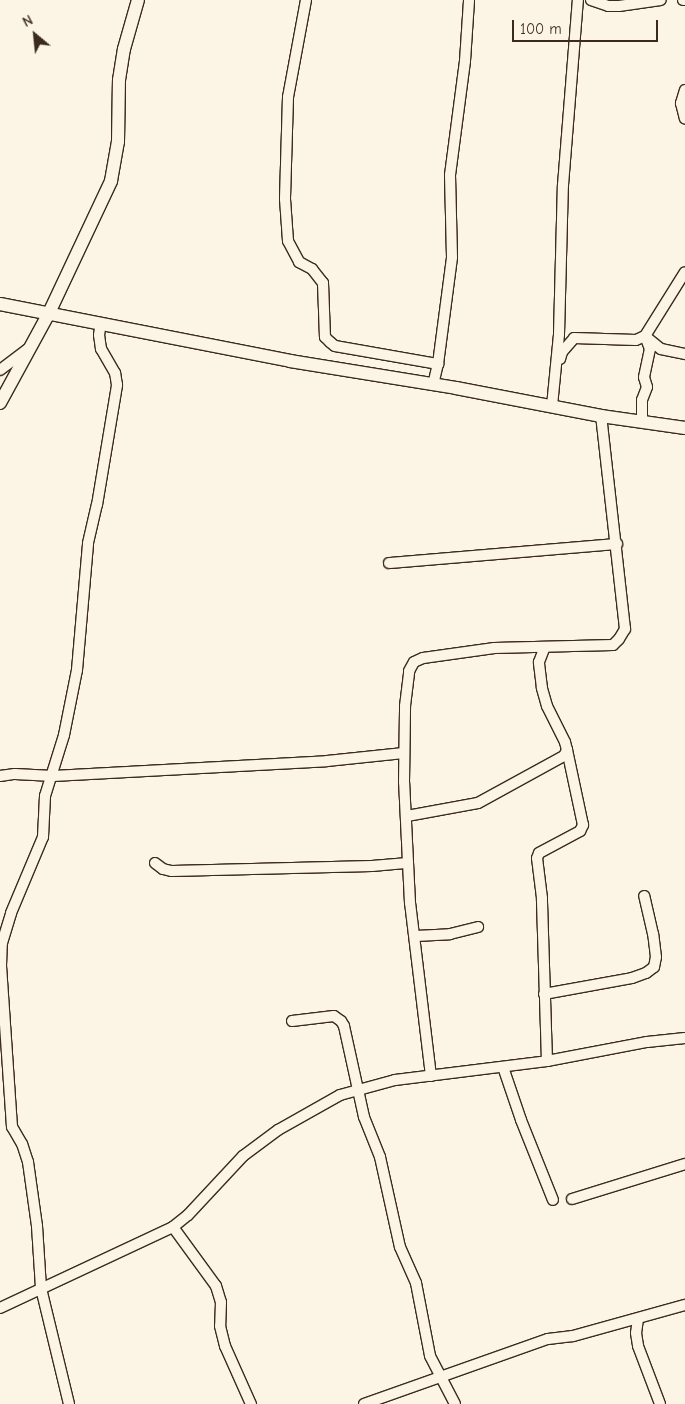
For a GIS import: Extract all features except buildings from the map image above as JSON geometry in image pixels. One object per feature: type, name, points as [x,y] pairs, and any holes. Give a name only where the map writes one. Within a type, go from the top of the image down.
[{"type":"street","points":[[0,403],[49,313],[83,245],[111,181],[116,162],[120,116],[119,80],[124,49],[138,0]]},
{"type":"street","points":[[306,0],[288,97],[285,199],[288,241],[299,262],[312,270],[323,283],[325,337],[330,342],[335,346],[438,364]]},
{"type":"street","points":[[433,385],[438,364],[452,257],[450,175],[465,61],[469,0]]},
{"type":"street","points":[[552,406],[559,334],[563,185],[578,0]]},
{"type":"street","points":[[591,0],[614,6],[661,0]]},
{"type":"street","points":[[685,90],[681,103],[685,119]]},
{"type":"street","points":[[555,377],[562,352],[574,338],[636,340],[645,336],[685,272]]},
{"type":"street","points":[[0,304],[290,361],[601,416],[685,428]]},
{"type":"street","points":[[69,1404],[41,1288],[37,1226],[28,1162],[22,1144],[12,1127],[1,966],[2,943],[11,913],[43,837],[45,796],[53,776],[64,735],[77,670],[88,543],[97,505],[117,385],[115,373],[101,349],[99,335],[101,323]]},
{"type":"street","points":[[645,336],[661,349],[685,354]]},
{"type":"street","points":[[642,422],[642,400],[647,387],[644,377],[650,349],[645,336]]},
{"type":"street","points":[[0,370],[29,348]]},
{"type":"street","points":[[431,1076],[416,936],[410,903],[404,753],[408,671],[416,660],[494,648],[544,649],[613,645],[619,639],[625,629],[617,544],[601,416]]},
{"type":"street","points":[[389,563],[617,544]]},
{"type":"street","points":[[544,649],[539,662],[542,688],[566,750],[583,825],[580,831],[538,855],[542,898],[544,994],[548,1061]]},
{"type":"street","points":[[407,816],[478,803],[559,760],[566,750]]},
{"type":"street","points":[[0,776],[15,774],[53,776],[327,761],[404,753]]},
{"type":"street","points":[[155,863],[163,869],[172,871],[372,866],[408,863]]},
{"type":"street","points":[[544,994],[632,978],[654,968],[656,957],[653,934],[644,896]]},
{"type":"street","points":[[416,936],[450,934],[478,927]]},
{"type":"street","points":[[292,1021],[334,1016],[341,1021],[364,1117],[380,1157],[386,1179],[400,1246],[416,1283],[430,1356],[455,1404]]},
{"type":"street","points":[[0,1308],[173,1227],[188,1215],[243,1156],[278,1130],[340,1095],[396,1080],[548,1061],[647,1042],[685,1040]]},
{"type":"street","points":[[503,1066],[521,1120],[553,1200]]},
{"type":"street","points":[[572,1199],[685,1164]]},
{"type":"street","points":[[173,1227],[206,1269],[216,1286],[221,1302],[220,1326],[225,1346],[252,1404]]},
{"type":"street","points":[[364,1404],[548,1339],[573,1336],[685,1305]]},
{"type":"street","points":[[638,1318],[636,1333],[638,1346],[660,1404]]}]
